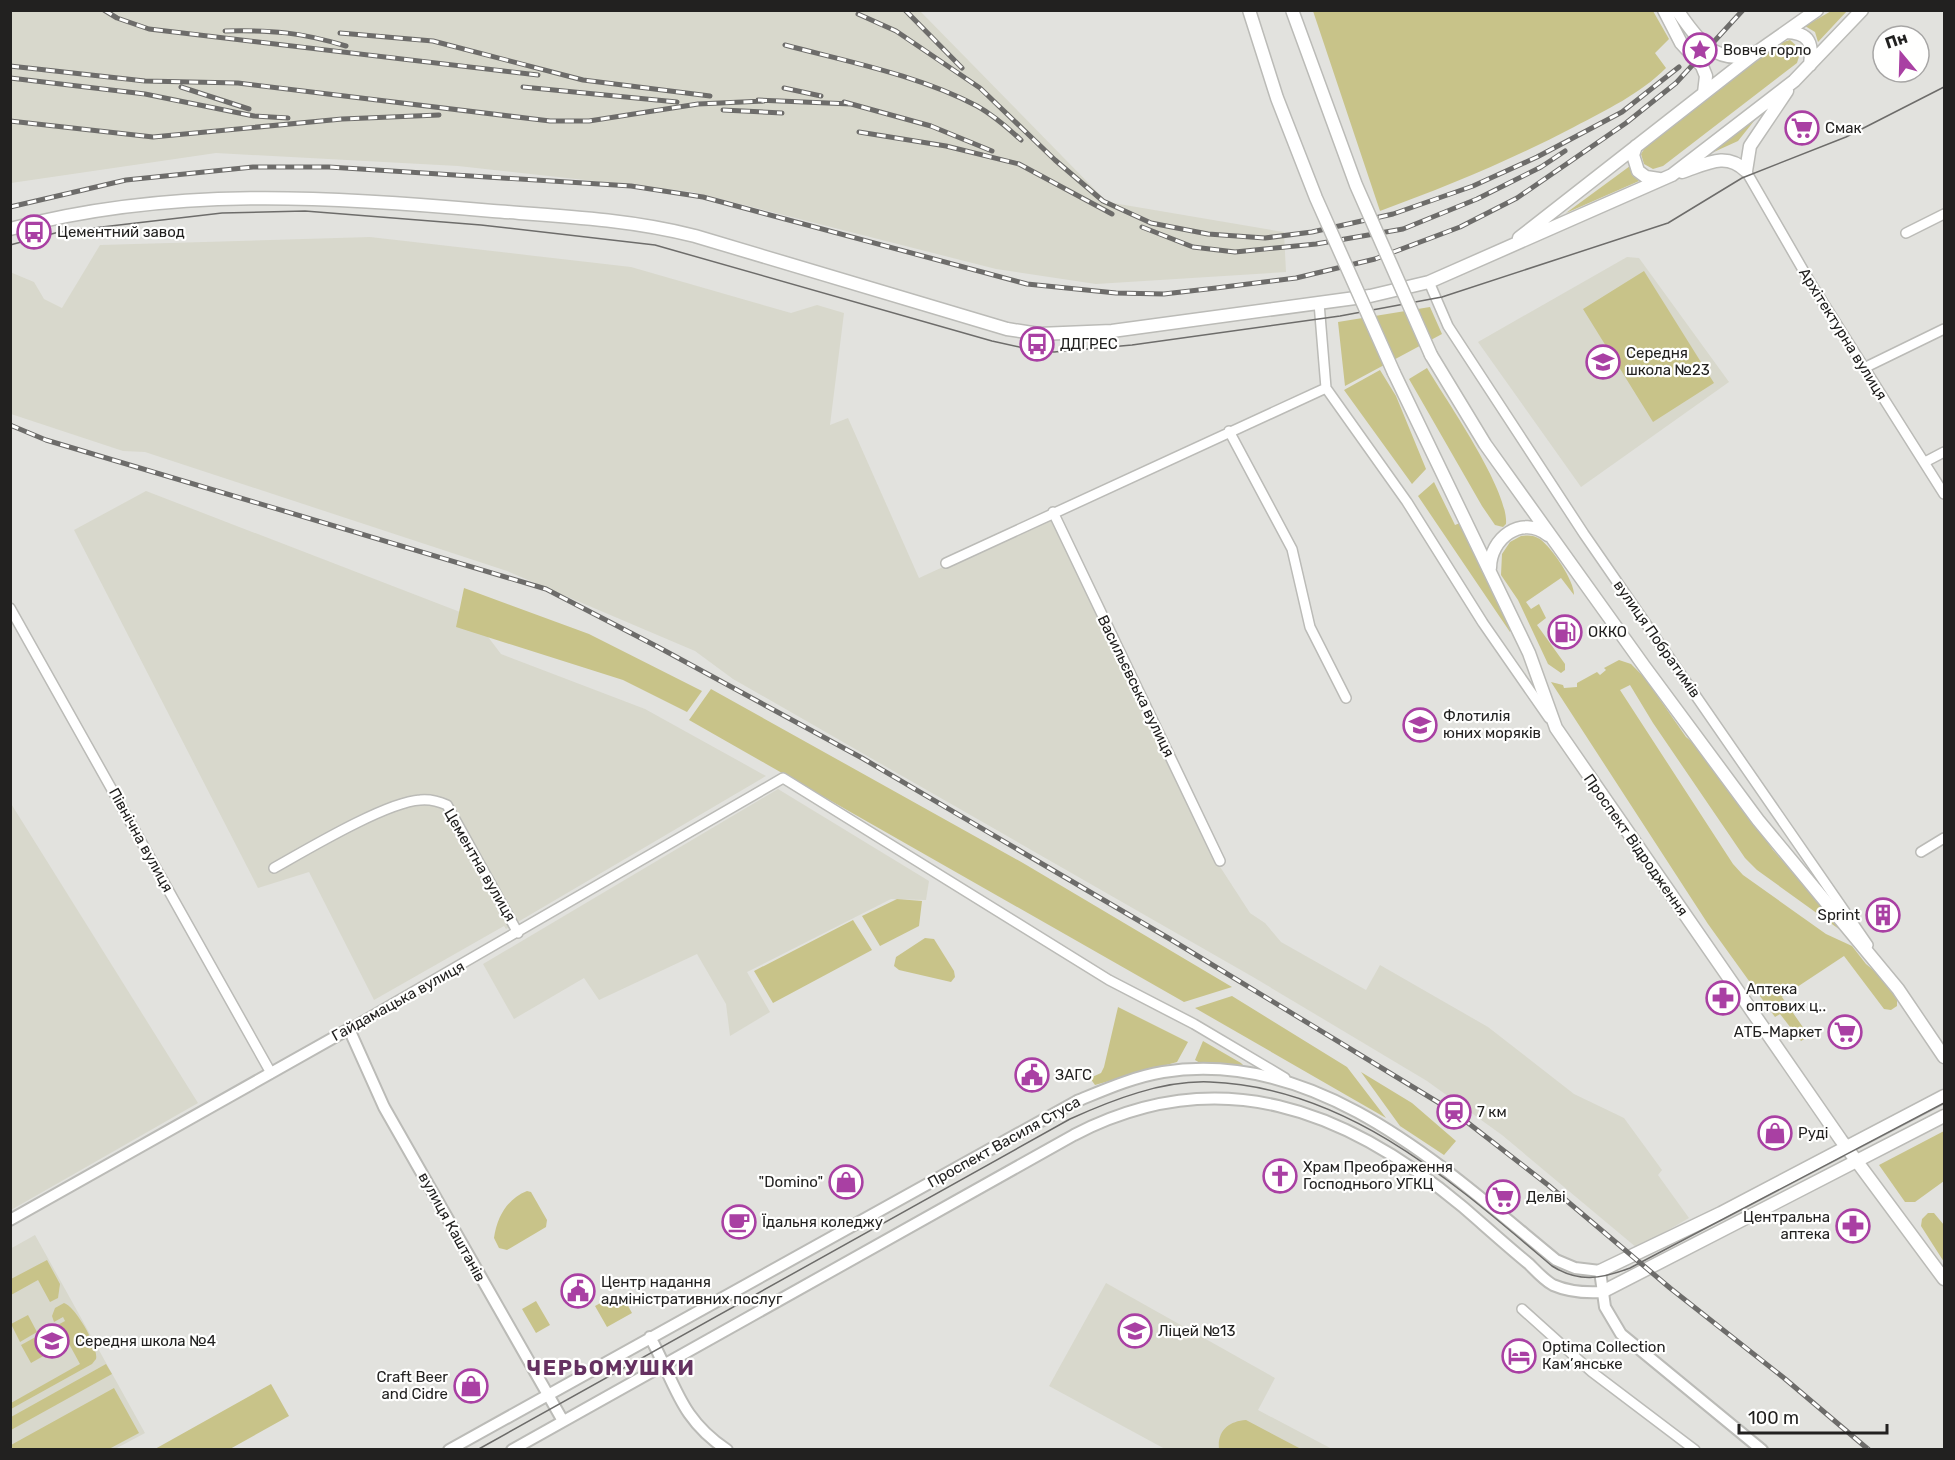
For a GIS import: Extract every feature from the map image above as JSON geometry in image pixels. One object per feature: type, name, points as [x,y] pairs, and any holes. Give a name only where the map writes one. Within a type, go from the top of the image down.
[{"type":"main road","name":"Проспект Відродження","points":[[1249,10],[1277,98],[1316,198],[1394,373],[1529,652],[1556,728],[1856,1160],[1944,1279]]},
{"type":"main road","points":[[1292,10],[1356,185],[1431,355],[1485,444],[1758,820],[1898,989],[1944,1057]]},
{"type":"main road","points":[[1664,10],[1681,43],[1702,66],[1706,76],[1704,93]]},
{"type":"main road","points":[[1677,10],[1693,32],[1721,56],[1734,59],[1753,55]]},
{"type":"main road","points":[[1511,245],[1753,55],[1817,10]]},
{"type":"main road","points":[[1672,175],[1794,81],[1862,10]]},
{"type":"main road","points":[[1785,32],[1803,34],[1809,38],[1812,52],[1810,66]]},
{"type":"main road","points":[[10,229],[79,213],[154,202],[262,197],[375,200],[601,220],[664,228],[1007,329],[1039,334],[1112,332],[1370,296],[1429,282],[1511,245],[1565,224],[1659,179],[1722,159],[1731,160],[1746,171],[1750,146],[1794,81]]},
{"type":"main road","points":[[1636,146],[1633,155],[1638,171],[1647,177],[1659,179]]},
{"type":"main road","points":[[1490,570],[1494,547],[1510,531],[1533,528],[1553,540]]},
{"type":"main road","points":[[1600,1271],[1721,1213],[1944,1096]]},
{"type":"main road","points":[[1602,1292],[1944,1116]]},
{"type":"street","name":"Архітектурна вулиця","points":[[1746,171],[1864,368],[1944,494]]},
{"type":"street","points":[[1906,233],[1944,214]]},
{"type":"street","name":"вулиця Побратимів","points":[[1429,282],[1448,326],[1584,534],[1898,989]]},
{"type":"street","points":[[1319,303],[1326,388],[1407,502],[1483,623],[1556,728]]},
{"type":"street","points":[[1864,368],[1944,329]]},
{"type":"street","points":[[946,563],[1326,388]]},
{"type":"street","points":[[1229,431],[1292,549],[1310,627],[1346,698]]},
{"type":"street","points":[[1925,462],[1944,452]]},
{"type":"street","name":"Васильєвська вулиця","points":[[1053,512],[1220,861]]},
{"type":"street","name":"Північна вулиця","points":[[10,608],[270,1073]]},
{"type":"street","name":"Гайдамацька вулиця","points":[[10,1220],[518,933],[783,778],[1109,980],[1187,1020],[1297,1086]]},
{"type":"street","name":"Цементна вулиця","points":[[274,868],[378,814],[418,800],[436,800],[447,805],[518,933]]},
{"type":"street","points":[[1921,852],[1944,838]]},
{"type":"street","name":"вулиця Каштанів","points":[[348,1029],[384,1107],[563,1421]]},
{"type":"street","name":"Проспект Василя Стуса","points":[[449,1449],[1077,1101],[1106,1089],[1162,1072],[1195,1069],[1252,1074],[1297,1086],[1339,1101],[1428,1156],[1556,1260],[1575,1268],[1600,1271]]},
{"type":"street","name":"Проспект Василя Стуса","points":[[512,1449],[1104,1120],[1142,1106],[1179,1099],[1249,1100],[1286,1107],[1333,1124],[1393,1157],[1461,1206],[1552,1284],[1582,1293],[1602,1292]]},
{"type":"street","points":[[1600,1271],[1605,1307],[1621,1334],[1762,1449]]},
{"type":"street","points":[[1522,1309],[1592,1372],[1695,1449]]},
{"type":"street","points":[[650,1337],[691,1419],[706,1435],[727,1449]]},
{"type":"shaded area","points":[[1833,10],[1847,11],[1818,42],[1815,32],[1805,26]]},
{"type":"shaded area","points":[[10,11],[920,11],[1107,202],[1284,232],[1286,272],[1096,284],[996,269],[693,192],[458,166],[216,153],[11,183]]},
{"type":"shaded area","points":[[1313,11],[1653,11],[1669,39],[1655,53],[1666,68],[1645,86],[1622,101],[1526,151],[1380,211]]},
{"type":"shaded area","points":[[1790,40],[1801,50],[1797,63],[1663,166],[1653,169],[1644,164],[1641,154],[1646,146],[1780,43]]},
{"type":"shaded area","points":[[1762,111],[1738,141],[1705,156]]},
{"type":"shaded area","points":[[1630,166],[1632,175],[1639,181],[1566,213]]},
{"type":"shaded area","points":[[370,237],[631,267],[791,313],[817,305],[844,313],[830,425],[848,418],[919,578],[1052,517],[1215,859],[1250,913],[1265,923],[1281,942],[1366,990],[1380,965],[1488,1027],[1574,1094],[1624,1118],[1662,1170],[1658,1175],[1689,1218],[1637,1248],[1502,1135],[1427,1081],[1253,977],[733,679],[695,651],[507,571],[145,452],[123,451],[11,414],[10,272],[34,282],[44,299],[62,308],[100,245]]},
{"type":"shaded area","name":"Середня школа №23","points":[[1627,257],[1639,258],[1729,382],[1581,487],[1478,342]]},
{"type":"shaded area","points":[[1644,271],[1714,383],[1653,422],[1583,309]]},
{"type":"shaded area","points":[[1430,307],[1442,334],[1345,386],[1338,322]]},
{"type":"shaded area","points":[[1427,368],[1475,445],[1498,490],[1504,509],[1506,524],[1503,527],[1495,525],[1482,506],[1409,379]]},
{"type":"shaded area","points":[[1380,370],[1396,396],[1426,469],[1412,484],[1344,390]]},
{"type":"shaded area","points":[[1434,482],[1455,525],[1460,523],[1511,629],[1510,632],[1418,496]]},
{"type":"shaded area","points":[[146,491],[473,617],[501,654],[645,709],[766,776],[506,929],[504,926],[374,1000],[309,872],[258,888],[74,530]]},
{"type":"shaded area","points":[[1529,535],[1545,543],[1562,565],[1573,589],[1574,595],[1561,578],[1526,602],[1531,609],[1539,604],[1546,618],[1537,625],[1565,664],[1565,670],[1561,673],[1548,664],[1518,600],[1501,575],[1502,554],[1510,542],[1521,536]]},
{"type":"shaded area","points":[[464,588],[589,634],[702,691],[687,712],[623,680],[456,627]]},
{"type":"shaded area","points":[[1619,660],[1631,664],[1645,678],[1686,737],[1702,750],[1773,850],[1850,937],[1757,870],[1745,858],[1653,723],[1630,685],[1620,690],[1733,864],[1743,875],[1826,934],[1852,946],[1866,964],[1885,980],[1897,1000],[1897,1006],[1891,1010],[1884,1009],[1844,956],[1782,997],[1809,1036],[1801,1041],[1780,1014],[1775,1017],[1708,924],[1551,682],[1563,685],[1564,688],[1577,687],[1577,683],[1597,672],[1600,675],[1606,670],[1604,668]]},
{"type":"shaded area","points":[[711,689],[1023,863],[1232,987],[1184,1002],[689,720]]},
{"type":"shaded area","points":[[778,789],[929,881],[926,900],[891,899],[747,972],[770,1012],[730,1036],[726,1004],[697,954],[599,1000],[584,978],[514,1019],[483,964]]},
{"type":"shaded area","points":[[10,802],[198,1103],[11,1210],[10,1210]]},
{"type":"shaded area","points":[[897,899],[922,901],[919,926],[880,946],[862,916]]},
{"type":"shaded area","points":[[853,920],[872,950],[773,1003],[754,971]]},
{"type":"shaded area","points":[[925,938],[934,939],[954,971],[955,977],[951,982],[899,970],[894,966],[896,957]]},
{"type":"shaded area","points":[[1232,996],[1347,1067],[1386,1118],[1195,1008]]},
{"type":"shaded area","points":[[1118,1007],[1188,1042],[1177,1062],[1095,1085],[1090,1078],[1101,1073],[1104,1067]]},
{"type":"shaded area","points":[[1203,1041],[1243,1065],[1200,1063],[1195,1060]]},
{"type":"shaded area","points":[[1361,1072],[1412,1103],[1456,1141],[1444,1155],[1400,1126]]},
{"type":"shaded area","points":[[1944,1131],[1944,1181],[1915,1202],[1905,1202],[1879,1165]]},
{"type":"shaded area","points":[[527,1191],[531,1192],[547,1220],[546,1227],[507,1250],[499,1248],[494,1238],[500,1216],[514,1199]]},
{"type":"shaded area","points":[[1928,1213],[1934,1213],[1944,1225],[1944,1262],[1921,1226],[1922,1219]]},
{"type":"shaded area","name":"Середня школа №4","points":[[35,1235],[145,1433],[115,1449],[11,1449],[10,1249]]},
{"type":"shaded area","points":[[47,1260],[60,1284],[58,1298],[50,1302],[38,1280],[11,1295],[11,1279]]},
{"type":"shaded area","name":"Ліцей №13","points":[[1106,1283],[1275,1378],[1258,1410],[1332,1449],[1165,1449],[1049,1386]]},
{"type":"shaded area","points":[[615,1295],[623,1297],[632,1313],[607,1327],[595,1306]]},
{"type":"shaded area","points":[[536,1301],[550,1325],[536,1333],[522,1309]]},
{"type":"shaded area","points":[[64,1303],[74,1311],[85,1328],[94,1346],[96,1359],[92,1364],[11,1409],[11,1403],[80,1364],[68,1342],[31,1363],[21,1345],[65,1321],[63,1317],[54,1322],[52,1316],[55,1308]]},
{"type":"shaded area","points":[[28,1315],[37,1332],[20,1342],[11,1324]]},
{"type":"shaded area","points":[[106,1364],[112,1374],[11,1430],[11,1417]]},
{"type":"shaded area","points":[[271,1384],[289,1416],[230,1449],[155,1449]]},
{"type":"shaded area","points":[[114,1388],[139,1433],[109,1449],[11,1449],[11,1445]]},
{"type":"shaded area","points":[[1246,1420],[1301,1449],[1219,1449],[1220,1437],[1225,1428],[1234,1422]]},
{"type":"tram line","points":[[10,245],[59,232],[222,213],[305,211],[481,225],[655,245],[992,341],[1054,352],[1132,345],[1340,316],[1442,297],[1668,223],[1742,178],[1846,137],[1944,87]]},
{"type":"tram line","points":[[477,1450],[1070,1119],[1120,1098],[1156,1088],[1192,1082],[1260,1088],[1307,1101],[1352,1120],[1395,1144],[1436,1172],[1552,1266],[1572,1275],[1590,1278],[1630,1268],[1944,1103]]},
{"type":"railway","points":[[104,10],[117,18],[149,29],[538,75]]},
{"type":"railway","points":[[905,10],[962,68]]},
{"type":"railway","points":[[10,207],[126,180],[253,167],[329,167],[631,186],[703,197],[1027,284],[1116,293],[1164,294],[1296,278],[1375,259],[1460,227],[1517,198],[1626,123],[1676,83],[1743,10]]},
{"type":"railway","points":[[858,14],[896,31],[980,88],[1055,160],[1103,201],[1151,223],[1208,234],[1265,238],[1312,232],[1393,214],[1473,186],[1537,157],[1622,112],[1679,67]]},
{"type":"railway","points":[[225,31],[286,33],[346,46]]},
{"type":"railway","points":[[340,33],[433,41],[583,80],[710,96]]},
{"type":"railway","points":[[785,45],[883,70],[954,95],[983,110],[1021,140]]},
{"type":"railway","points":[[10,66],[145,81],[238,83],[550,121],[589,121],[698,104],[764,101]]},
{"type":"railway","points":[[10,78],[145,94],[254,116],[288,118]]},
{"type":"railway","points":[[181,87],[249,109]]},
{"type":"railway","points":[[523,87],[677,102]]},
{"type":"railway","points":[[784,88],[821,96]]},
{"type":"railway","points":[[758,100],[851,104]]},
{"type":"railway","points":[[844,102],[931,126],[992,151]]},
{"type":"railway","points":[[723,110],[782,113]]},
{"type":"railway","points":[[10,121],[153,137],[342,119],[439,115]]},
{"type":"railway","points":[[859,132],[946,146],[1019,164],[1112,214]]},
{"type":"railway","points":[[1142,227],[1193,247],[1235,252],[1316,244],[1403,229],[1477,199],[1541,167],[1565,151]]},
{"type":"railway","points":[[10,425],[46,440],[546,589],[862,758],[1170,939],[1454,1112],[1548,1185],[1869,1450]]},
{"type":"place","name":"Вовче горло","points":[[1700,50]]},
{"type":"place","name":"Смак","points":[[1802,128]]},
{"type":"place","name":"Цементний завод","points":[[34,232]]},
{"type":"place","name":"ДДГРЕС","points":[[1037,344]]},
{"type":"place","name":"Середня школа №23","points":[[1603,362]]},
{"type":"place","name":"ОККО","points":[[1565,632]]},
{"type":"place","name":"Флотилія юних моряків","points":[[1420,725]]},
{"type":"place","name":"Sprint","points":[[1883,915]]},
{"type":"place","name":"Аптека оптових ц‥","points":[[1723,998]]},
{"type":"place","name":"АТБ-Маркет","points":[[1845,1032]]},
{"type":"place","name":"ЗАГС","points":[[1032,1075]]},
{"type":"place","name":"7 км","points":[[1454,1112]]},
{"type":"place","name":"Рудi","points":[[1775,1133]]},
{"type":"place","name":"Храм Преображення Господнього УГКЦ","points":[[1280,1176]]},
{"type":"place","name":"\"Domino\"","points":[[846,1182]]},
{"type":"place","name":"Делві","points":[[1503,1197]]},
{"type":"place","name":"Їдальня коледжу","points":[[739,1222]]},
{"type":"place","name":"Центральна аптека","points":[[1853,1226]]},
{"type":"place","name":"Центр надання адміністративних послуг","points":[[578,1291]]},
{"type":"place","name":"Ліцей №13","points":[[1135,1331]]},
{"type":"place","name":"Середня школа №4","points":[[52,1341]]},
{"type":"place","name":"Optima Collection Кам’янське","points":[[1519,1356]]},
{"type":"place","name":"Craft Beer and Cidre","points":[[471,1386]]},
{"type":"district","name":"ЧЕРЬОМУШКИ","points":[[611,1367]]}]
